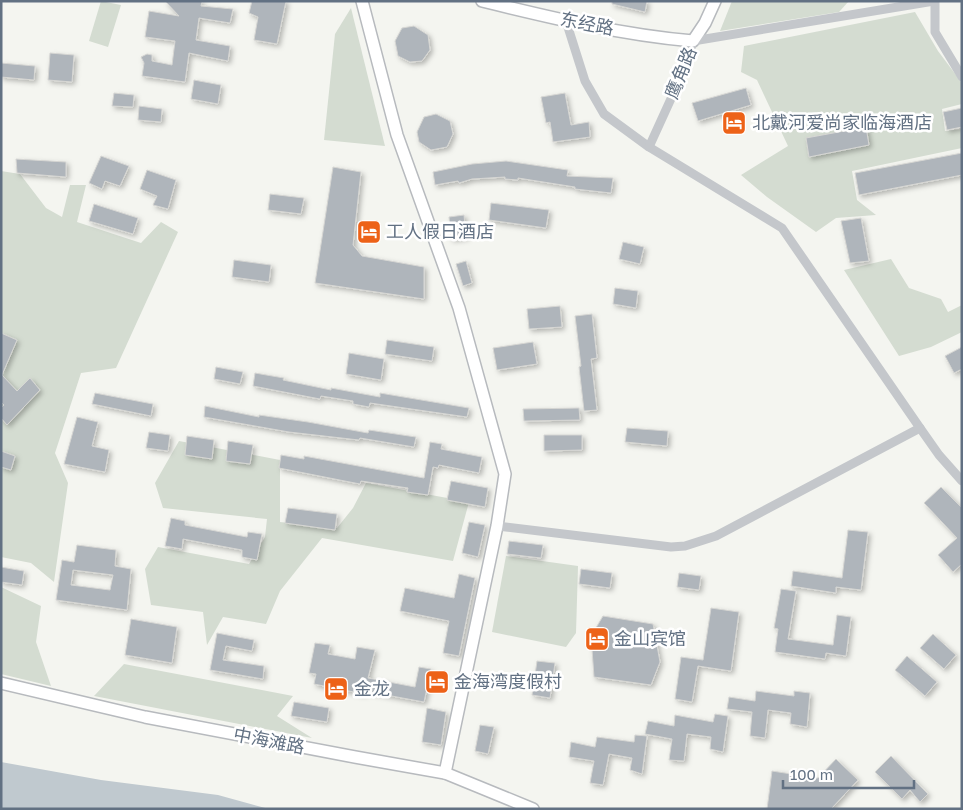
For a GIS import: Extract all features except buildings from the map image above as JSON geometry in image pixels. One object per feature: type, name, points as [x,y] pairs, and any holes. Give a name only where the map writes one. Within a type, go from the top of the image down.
[{"type":"main road","points":[[362,1],[397,135],[459,308],[506,474],[497,526],[445,773]]},
{"type":"main road","name":"东经路","points":[[482,1],[566,21],[660,39],[693,42]]},
{"type":"main road","name":"鹰角路","points":[[693,42],[705,23],[715,1]]},
{"type":"main road","name":"中海滩路","points":[[1,683],[145,717],[445,773],[533,809]]},
{"type":"street","points":[[693,42],[934,1],[935,32],[962,77]]},
{"type":"street","points":[[566,21],[585,81],[604,114],[650,147],[782,228],[939,455],[962,481]]},
{"type":"street","name":"鹰角路","points":[[650,147],[685,68],[693,42]]},
{"type":"street","points":[[497,526],[671,547],[685,546],[716,536],[920,428]]},
{"type":"shaded area","points":[[101,1],[121,5],[108,47],[89,41]]},
{"type":"shaded area","points":[[732,1],[849,1],[839,12],[720,31]]},
{"type":"shaded area","points":[[351,8],[385,146],[324,140],[335,34]]},
{"type":"shaded area","points":[[915,12],[938,51],[962,83],[962,104],[942,109],[945,131],[962,129],[962,148],[852,171],[857,200],[876,215],[836,218],[816,232],[767,197],[741,175],[788,146],[757,80],[741,72],[744,46]]},
{"type":"shaded area","points":[[1,171],[20,174],[46,208],[62,217],[70,185],[86,185],[77,222],[141,243],[161,222],[178,232],[116,368],[81,373],[55,453],[68,483],[54,582],[31,563],[1,557]]},
{"type":"shaded area","points":[[891,259],[909,288],[941,299],[948,312],[962,305],[962,332],[931,347],[899,356],[844,270]]},
{"type":"shaded area","points":[[179,441],[280,460],[280,522],[337,528],[353,508],[366,483],[469,502],[453,561],[322,538],[280,591],[266,624],[223,617],[207,645],[203,612],[151,605],[145,569],[158,547],[249,564],[265,537],[267,519],[163,508],[155,483]]},
{"type":"shaded area","points":[[506,556],[578,566],[576,633],[566,647],[492,632]]},
{"type":"shaded area","points":[[1,587],[41,606],[36,642],[51,686],[1,674]]},
{"type":"shaded area","points":[[124,664],[293,696],[277,716],[312,738],[94,696]]},
{"type":"shaded area","points":[[1,762],[101,780],[218,795],[269,809],[1,809]]},
{"type":"place","name":"北戴河爱尚家临海酒店","points":[[734,123]]},
{"type":"place","name":"工人假日酒店","points":[[369,232]]},
{"type":"place","name":"金山宾馆","points":[[597,639]]},
{"type":"place","name":"金海湾度假村","points":[[437,682]]},
{"type":"place","name":"金龙","points":[[336,689]]}]
